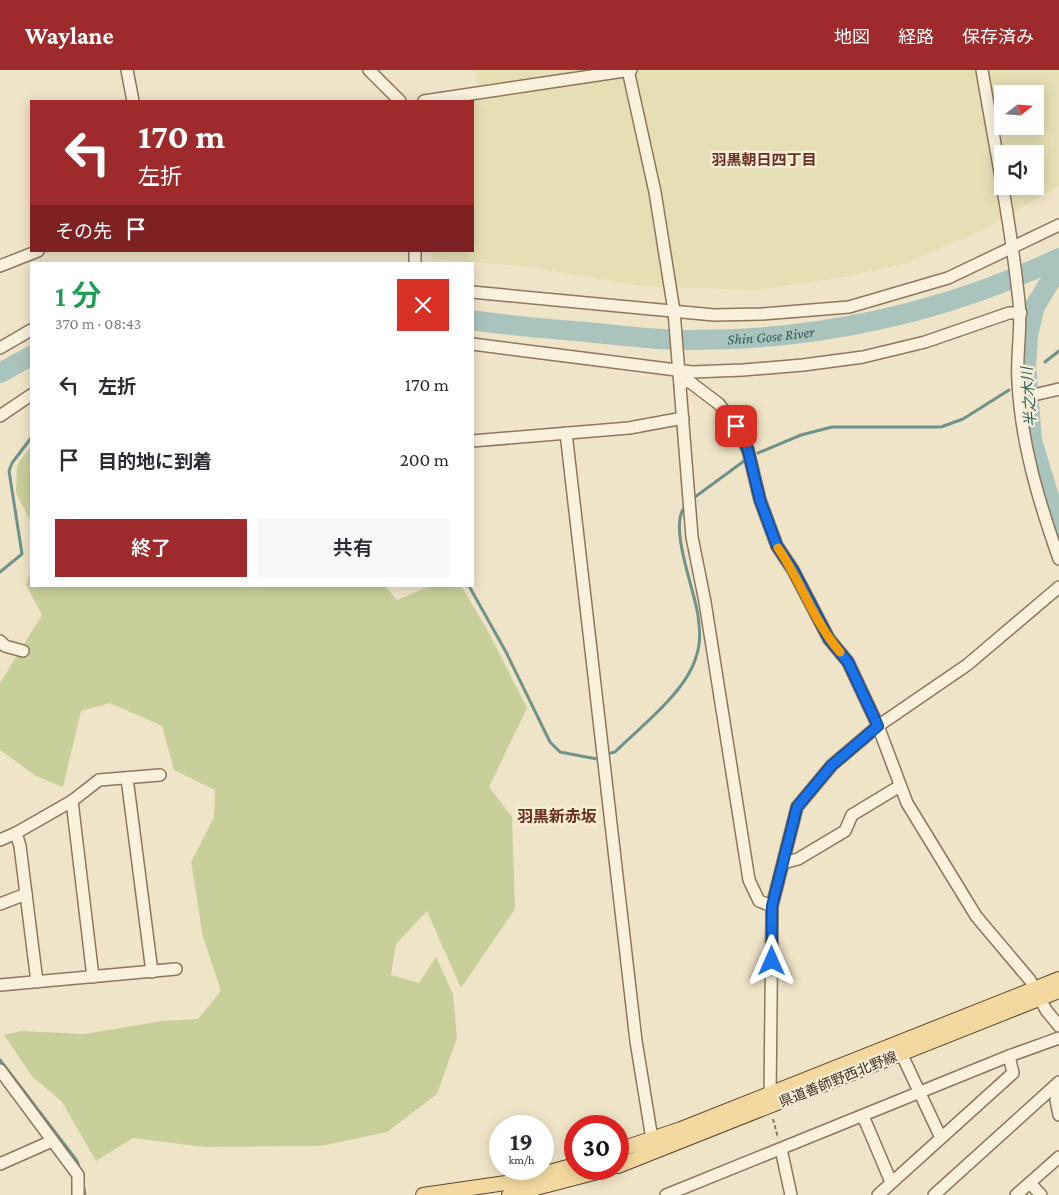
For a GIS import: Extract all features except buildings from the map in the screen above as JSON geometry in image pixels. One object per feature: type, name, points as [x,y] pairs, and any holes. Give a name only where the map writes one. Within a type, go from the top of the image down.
[{"type":"main road","name":"県道善師野西北野線","points":[[629,1146],[770,1100],[901,1053],[1037,993],[1059,979]]},
{"type":"main road","name":"県道善師野西北野線","points":[[629,1161],[770,1100],[1037,993],[1059,991]]},
{"type":"main road","points":[[423,1195],[513,1182],[564,1168]]},
{"type":"main road","points":[[510,1195],[567,1180]]},
{"type":"street","points":[[127,70],[133,100]]},
{"type":"street","points":[[369,70],[399,100]]},
{"type":"street","points":[[431,100],[629,70],[655,192],[674,311],[692,538],[706,602],[749,880],[759,901],[772,906]]},
{"type":"street","points":[[982,70],[1014,252],[1020,310],[1018,381],[1022,424],[1041,506],[1059,559]]},
{"type":"street","points":[[474,292],[591,305],[714,315],[762,314],[849,307],[948,278],[1014,252],[1059,225]]},
{"type":"street","points":[[0,266],[35,252]]},
{"type":"street","points":[[474,344],[678,368],[692,372],[803,365],[863,357],[925,342],[1020,310]]},
{"type":"street","points":[[0,348],[30,331]]},
{"type":"street","points":[[680,382],[690,382],[719,404],[736,426],[748,450],[760,500],[777,546],[793,570],[829,639],[848,662],[878,726],[907,803],[976,916],[1008,951],[1059,1026]]},
{"type":"street","points":[[1038,394],[1059,389]]},
{"type":"street","points":[[0,416],[30,396]]},
{"type":"street","points":[[474,441],[629,428],[683,418]]},
{"type":"street","points":[[566,433],[635,1032],[652,1139]]},
{"type":"street","points":[[770,1100],[772,906],[797,807],[832,765],[878,726],[967,666],[1059,587]]},
{"type":"street","points":[[0,641],[5,646],[23,651]]},
{"type":"street","points":[[37,982],[20,846],[6,836],[72,801],[99,780],[160,775]]},
{"type":"street","points":[[127,778],[152,972]]},
{"type":"street","points":[[783,863],[798,859],[845,831],[852,815],[900,786]]},
{"type":"street","points":[[72,801],[93,977]]},
{"type":"street","points":[[0,904],[26,894]]},
{"type":"street","points":[[0,985],[176,969]]},
{"type":"street","points":[[669,1194],[1009,1056],[1059,1038]]},
{"type":"street","points":[[901,1053],[941,1138]]},
{"type":"street","points":[[878,1195],[1013,1073],[1009,1056]]},
{"type":"street","points":[[0,1070],[78,1175],[78,1195]]},
{"type":"street","points":[[934,1195],[1059,1082]]},
{"type":"street","points":[[1059,1088],[1056,1100],[1059,1114]]},
{"type":"street","points":[[863,1116],[891,1182]]},
{"type":"street","points":[[0,1164],[52,1141]]},
{"type":"street","points":[[781,1149],[791,1195]]},
{"type":"street","points":[[1016,1195],[1059,1157]]},
{"type":"street","points":[[1030,1183],[1041,1195]]},
{"type":"path","points":[[770,1100],[781,1149]]},
{"type":"shaded area","points":[[475,70],[1059,70],[1059,185],[1044,194],[1044,145],[994,145],[994,195],[1042,195],[985,229],[903,264],[844,277],[757,290],[641,286],[523,266],[433,259],[431,252],[474,252],[474,101],[480,100]]},
{"type":"green space","points":[[30,447],[30,520],[16,493],[17,465]]},
{"type":"green space","points":[[30,572],[30,587],[386,587],[397,600],[428,587],[462,587],[487,629],[527,708],[489,787],[512,817],[515,909],[461,988],[427,911],[396,944],[391,975],[419,983],[436,957],[453,994],[457,1038],[437,1094],[387,1132],[321,1146],[204,1147],[133,1138],[96,1161],[62,1102],[32,1076],[4,1035],[21,1031],[84,1034],[162,1021],[198,1019],[221,991],[203,937],[191,862],[214,817],[215,790],[174,770],[162,726],[110,703],[81,711],[63,787],[36,776],[0,750],[0,683],[42,615],[26,585]]},
{"type":"waterway","name":"Shin Gose River","points":[[474,320],[680,340],[777,336],[826,330],[922,309],[969,295],[1015,278],[1059,258]]},
{"type":"waterway","name":"半之木川","points":[[1059,267],[1035,306],[1028,335],[1026,365],[1032,440],[1059,530]]},
{"type":"waterway","points":[[1045,362],[1059,351]]},
{"type":"waterway","name":"Shin Gose River","points":[[0,373],[30,357]]},
{"type":"waterway","points":[[758,453],[801,435],[832,427],[941,427],[963,419],[1009,390]]},
{"type":"waterway","points":[[0,572],[22,554],[9,471],[12,463],[30,439]]},
{"type":"waterway","points":[[695,497],[744,461]]},
{"type":"waterway","points":[[611,753],[615,752],[673,696],[691,670],[698,652],[700,636],[698,616],[684,560],[679,530],[680,517],[684,508]]},
{"type":"waterway","points":[[470,587],[506,652],[550,742],[560,752],[597,759]]},
{"type":"waterway","points":[[0,1060],[77,1161],[80,1170]]},
{"type":"waterway","points":[[82,1176],[85,1195]]},
{"type":"slow traffic","points":[[778,548],[793,570],[829,639],[840,652]]},
{"type":"district","name":"羽黒朝日四丁目","points":[[764,160]]},
{"type":"district","name":"羽黒新赤坂","points":[[557,816]]},
{"type":"route","points":[[736,426],[748,450],[760,500],[777,546],[793,570],[829,639],[848,662],[878,726],[832,765],[810,789],[797,807],[772,906],[772,961]]}]
